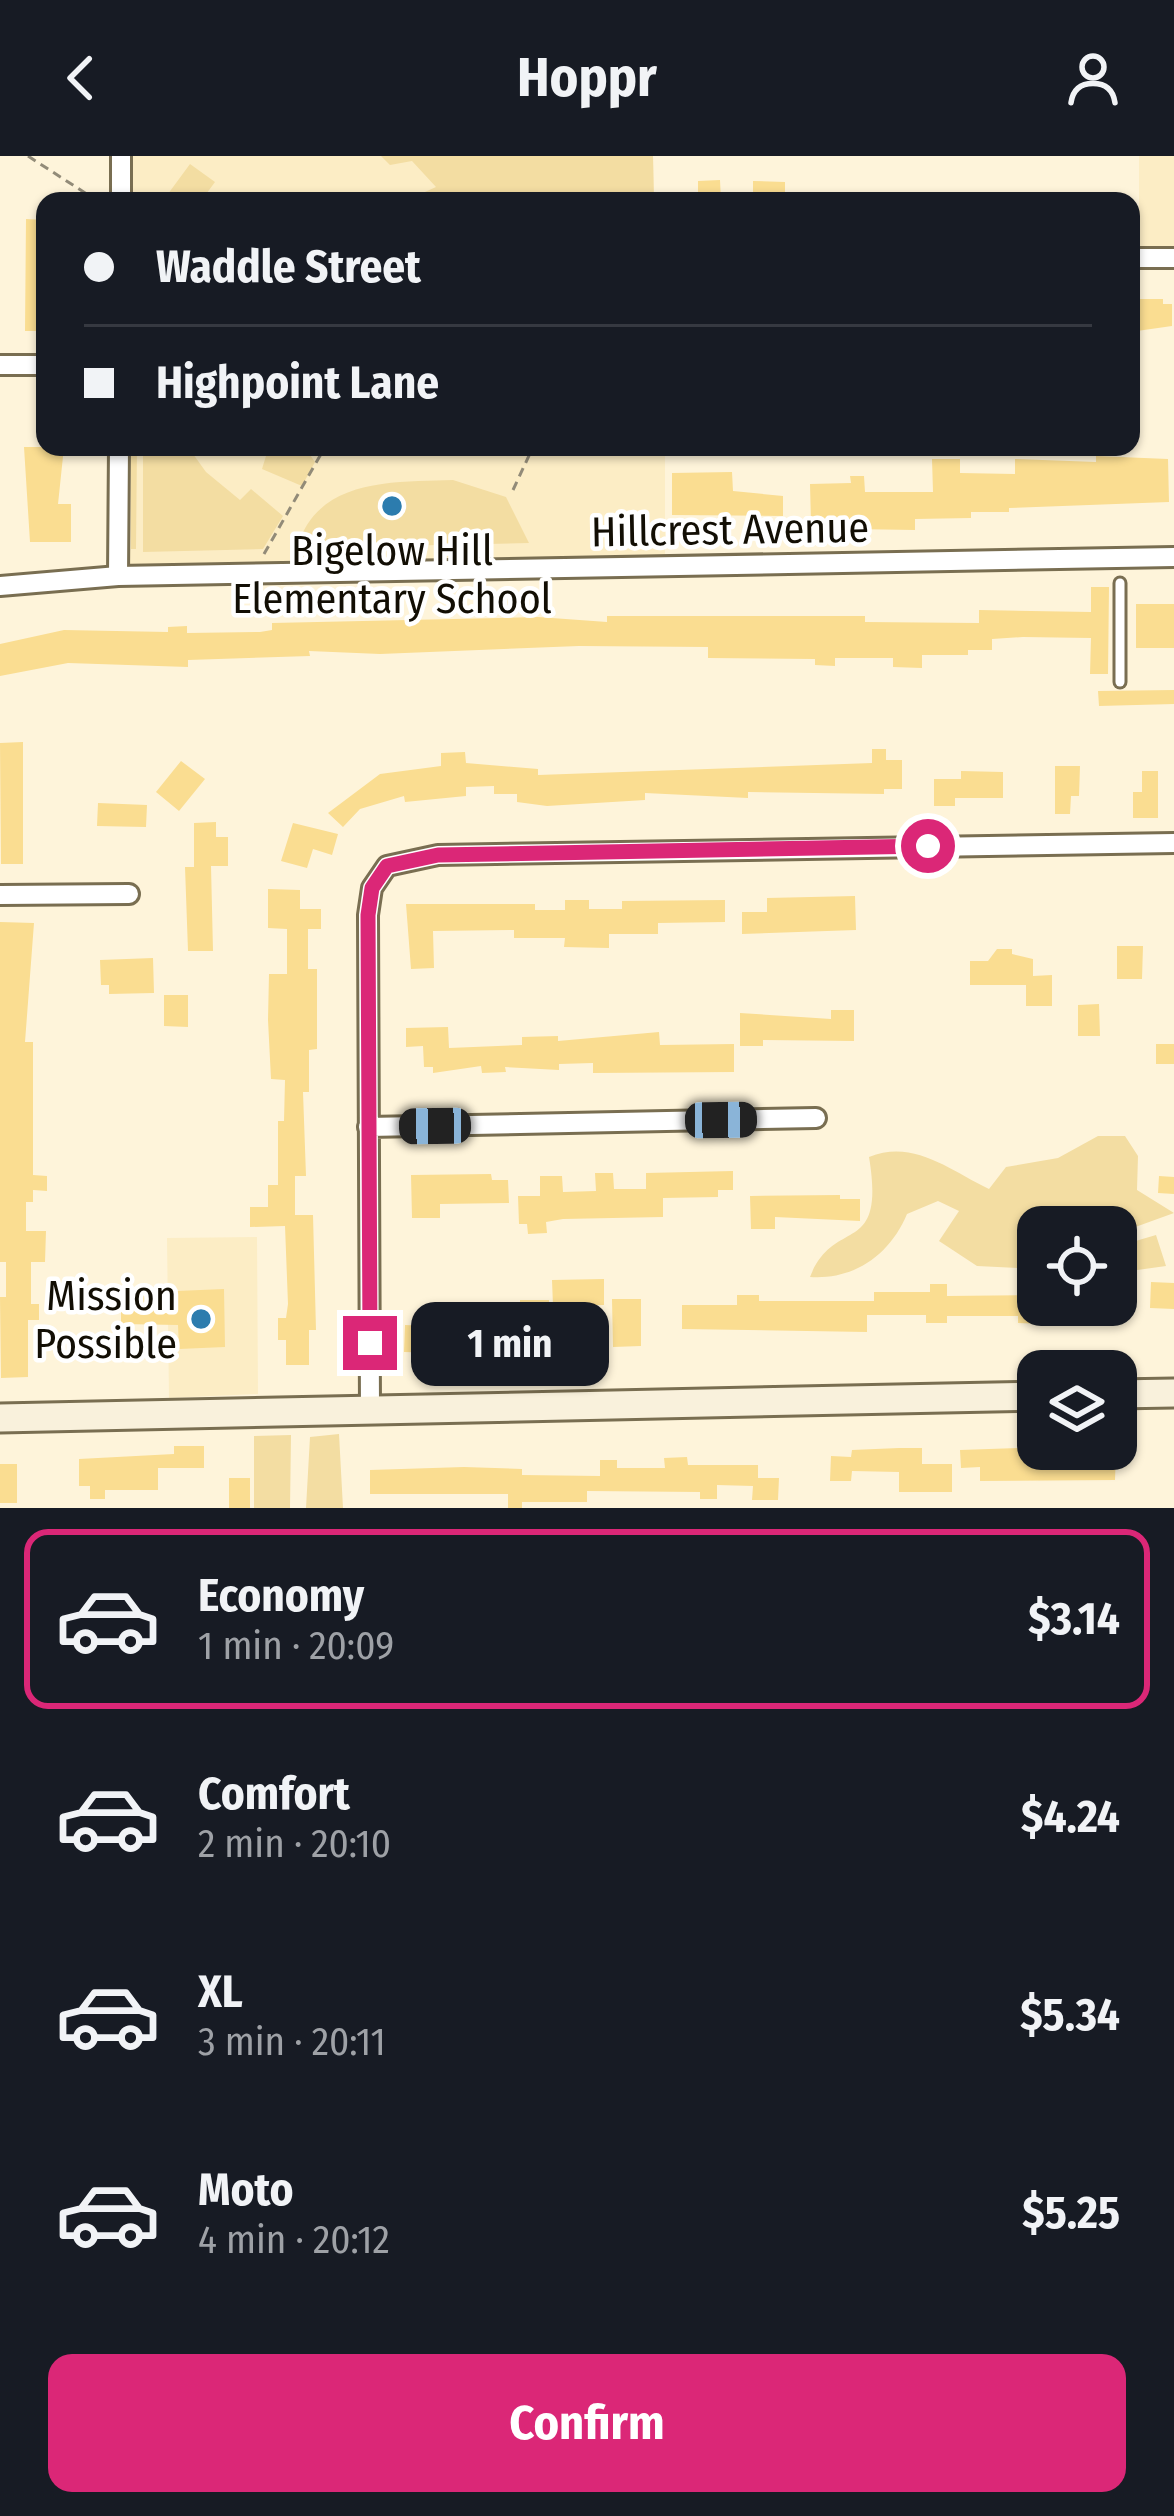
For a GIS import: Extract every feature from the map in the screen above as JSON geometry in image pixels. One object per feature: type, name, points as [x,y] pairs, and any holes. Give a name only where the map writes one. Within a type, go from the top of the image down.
[{"type":"main road","points":[[1137,1394],[1174,1393]]},
{"type":"main road","points":[[0,1418],[1017,1396]]},
{"type":"street","points":[[121,156],[121,192]]},
{"type":"street","points":[[1140,258],[1174,258]]},
{"type":"street","points":[[0,365],[36,365]]},
{"type":"street","points":[[118,456],[118,576]]},
{"type":"street","name":"Hillcrest Avenue","points":[[0,586],[118,576],[1174,557]]},
{"type":"street","points":[[370,1409],[368,915],[378,876],[398,860],[438,855],[1174,843]]},
{"type":"street","points":[[0,895],[129,894]]},
{"type":"street","points":[[368,1127],[816,1118]]},
{"type":"lane","points":[[1120,583],[1120,682]]},
{"type":"path","points":[[28,156],[84,192]]},
{"type":"path","points":[[264,554],[320,456]]},
{"type":"path","points":[[513,490],[529,456]]},
{"type":"shaded area","points":[[121,156],[653,156],[654,192],[121,192]]},
{"type":"shaded area","points":[[381,156],[653,156],[654,192],[425,192],[436,187],[412,161],[390,165]]},
{"type":"shaded area","points":[[1139,156],[1174,156],[1174,257],[1140,258]]},
{"type":"shaded area","points":[[190,164],[215,182],[208,192],[169,192]]},
{"type":"shaded area","name":"Bigelow Hill Elementary School","points":[[119,456],[665,456],[665,566],[118,576]]},
{"type":"shaded area","points":[[131,456],[137,456],[136,549],[131,549]]},
{"type":"shaded area","points":[[143,456],[194,456],[240,500],[251,489],[283,516],[263,549],[143,552]]},
{"type":"shaded area","points":[[266,456],[311,456],[315,462],[302,486],[262,469]]},
{"type":"shaded area","points":[[453,480],[506,497],[529,543],[297,548],[307,525],[340,496],[384,484]]},
{"type":"shaded area","points":[[1098,1136],[1125,1136],[1138,1156],[1137,1190],[1174,1213],[1137,1226],[1137,1206],[1017,1206],[1017,1268],[977,1266],[939,1241],[959,1211],[938,1201],[907,1214],[891,1242],[869,1262],[841,1274],[810,1277],[832,1246],[864,1223],[872,1189],[869,1157],[885,1152],[916,1154],[989,1189],[1006,1167],[1058,1158]]},
{"type":"shaded area","points":[[1156,1235],[1166,1266],[1137,1270],[1137,1241]]},
{"type":"shaded area","points":[[257,1237],[258,1394],[169,1398],[167,1238]]},
{"type":"shaded area","points":[[339,1434],[343,1508],[306,1508],[310,1437]]},
{"type":"shaded area","points":[[291,1435],[290,1508],[254,1508],[254,1436]]},
{"type":"building","points":[[720,180],[721,192],[698,192],[698,181]]},
{"type":"building","points":[[753,181],[785,182],[785,192],[753,192]]},
{"type":"building","points":[[26,219],[36,220],[36,331],[25,331]]},
{"type":"building","points":[[1140,299],[1172,304],[1172,326],[1140,331]]},
{"type":"building","points":[[24,447],[36,447],[36,456],[63,456],[58,504],[71,504],[71,542],[30,542]]},
{"type":"building","points":[[1096,456],[1168,459],[1169,502],[971,512],[971,518],[915,519],[915,530],[851,529],[851,522],[811,522],[810,484],[851,483],[850,476],[864,476],[865,492],[933,492],[932,459],[960,459],[960,473],[1015,474],[1015,459],[1096,462]]},
{"type":"building","points":[[732,472],[733,491],[783,496],[783,516],[672,515],[672,473]]},
{"type":"building","points":[[1091,587],[1109,587],[1108,674],[1090,674],[1091,638],[1023,637],[992,639],[992,650],[968,650],[968,655],[922,655],[922,668],[893,667],[893,658],[835,658],[835,666],[815,665],[815,659],[708,658],[708,647],[579,646],[380,654],[309,651],[310,656],[188,660],[188,667],[68,663],[0,676],[0,644],[64,630],[168,632],[168,627],[187,626],[187,633],[260,632],[272,630],[272,623],[538,617],[607,622],[607,616],[865,616],[865,622],[979,623],[979,610],[1091,612]]},
{"type":"building","points":[[1136,604],[1174,604],[1174,648],[1136,648]]},
{"type":"building","points":[[1174,690],[1174,704],[1099,706],[1098,691]]},
{"type":"building","points":[[23,742],[23,864],[1,864],[0,743]]},
{"type":"building","points":[[872,749],[886,749],[886,760],[902,760],[902,789],[884,789],[884,794],[748,792],[748,798],[645,793],[645,800],[547,806],[517,802],[517,794],[494,794],[494,786],[466,787],[466,796],[405,802],[404,796],[360,809],[343,827],[328,813],[380,774],[441,766],[441,753],[465,752],[466,763],[538,769],[538,775],[872,763]]},
{"type":"building","points":[[181,761],[205,779],[179,811],[156,792]]},
{"type":"building","points":[[1055,766],[1080,766],[1079,796],[1071,796],[1070,814],[1055,814]]},
{"type":"building","points":[[961,771],[1003,772],[1003,798],[955,798],[955,806],[934,806],[934,779],[961,779]]},
{"type":"building","points":[[1142,771],[1158,771],[1158,818],[1133,818],[1133,792],[1142,792]]},
{"type":"building","points":[[98,803],[147,805],[146,827],[97,826]]},
{"type":"building","points":[[216,822],[216,837],[228,837],[228,866],[211,866],[213,951],[188,951],[185,867],[194,867],[194,823]]},
{"type":"building","points":[[293,823],[338,834],[332,855],[313,849],[307,868],[281,861]]},
{"type":"building","points":[[268,889],[300,890],[300,909],[321,909],[321,929],[308,929],[308,969],[317,969],[317,1049],[309,1050],[309,1092],[303,1092],[306,1176],[295,1176],[295,1215],[313,1215],[316,1330],[309,1330],[309,1365],[286,1365],[286,1340],[278,1340],[278,1318],[286,1318],[288,1304],[285,1226],[250,1227],[250,1207],[268,1207],[268,1185],[278,1185],[278,1121],[284,1121],[285,1080],[271,1079],[268,1020],[269,974],[287,974],[287,929],[268,928]]},
{"type":"building","points":[[855,896],[856,930],[742,934],[742,912],[767,912],[767,898]]},
{"type":"building","points":[[565,900],[589,900],[589,909],[622,909],[622,901],[725,900],[725,922],[658,923],[658,934],[609,934],[609,948],[564,947],[565,938],[514,938],[514,930],[433,931],[434,968],[411,969],[406,904],[535,904],[535,910],[565,910]]},
{"type":"building","points":[[0,922],[34,923],[25,1042],[33,1042],[33,1175],[47,1176],[47,1191],[33,1190],[33,1202],[26,1202],[26,1231],[46,1231],[45,1262],[31,1262],[31,1304],[39,1304],[39,1320],[28,1320],[28,1377],[1,1378],[0,1297],[6,1297],[6,1262],[0,1262]]},
{"type":"building","points":[[1117,946],[1143,946],[1142,979],[1117,979]]},
{"type":"building","points":[[997,949],[1012,949],[1012,954],[1033,959],[1033,976],[1052,975],[1052,1006],[1026,1006],[1026,985],[970,985],[970,961],[988,961]]},
{"type":"building","points":[[153,958],[154,993],[109,994],[109,985],[101,985],[100,960]]},
{"type":"building","points":[[164,995],[188,995],[188,1027],[164,1026]]},
{"type":"building","points":[[1099,1004],[1100,1036],[1078,1036],[1078,1005]]},
{"type":"building","points":[[831,1010],[854,1010],[854,1041],[763,1040],[763,1046],[740,1046],[740,1013],[831,1019]]},
{"type":"building","points":[[448,1027],[449,1048],[522,1045],[522,1037],[558,1036],[558,1041],[659,1032],[660,1045],[734,1044],[734,1072],[593,1073],[593,1063],[559,1064],[559,1070],[505,1067],[506,1072],[482,1073],[481,1066],[433,1073],[433,1067],[424,1067],[423,1046],[406,1047],[406,1028]]},
{"type":"building","points":[[1156,1044],[1174,1044],[1174,1064],[1156,1064]]},
{"type":"building","points":[[733,1171],[733,1190],[718,1190],[718,1197],[663,1198],[663,1217],[563,1219],[546,1222],[547,1233],[528,1234],[527,1224],[519,1224],[518,1196],[540,1196],[540,1176],[562,1176],[563,1192],[596,1191],[595,1173],[613,1173],[614,1189],[646,1189],[646,1173]]},
{"type":"building","points":[[491,1174],[492,1180],[508,1180],[509,1203],[440,1204],[440,1218],[412,1218],[411,1175]]},
{"type":"building","points":[[1159,1176],[1174,1177],[1174,1194],[1158,1193]]},
{"type":"building","points":[[840,1195],[840,1199],[860,1199],[860,1221],[775,1217],[775,1229],[751,1229],[750,1196]]},
{"type":"building","points":[[604,1279],[604,1305],[553,1306],[552,1280]]},
{"type":"building","points":[[1151,1282],[1174,1283],[1174,1309],[1150,1308]]},
{"type":"building","points":[[930,1284],[947,1284],[947,1296],[1017,1295],[1017,1316],[947,1316],[947,1323],[926,1323],[926,1315],[867,1315],[867,1332],[682,1329],[682,1305],[737,1305],[737,1295],[759,1295],[759,1301],[874,1301],[874,1292],[930,1292]]},
{"type":"building","name":"Mission Possible","points":[[224,1289],[225,1347],[179,1349],[178,1325],[121,1324],[121,1308],[130,1308],[130,1293]]},
{"type":"building","points":[[612,1299],[641,1299],[641,1346],[613,1347]]},
{"type":"building","points":[[520,1300],[549,1300],[550,1349],[520,1349]]},
{"type":"building","points":[[429,1316],[486,1318],[489,1373],[472,1374],[472,1354],[404,1352],[405,1325],[429,1326]]},
{"type":"building","points":[[174,1446],[204,1446],[204,1468],[158,1468],[158,1490],[105,1490],[105,1499],[90,1499],[90,1486],[79,1486],[79,1459],[174,1454]]},
{"type":"building","points":[[922,1448],[922,1464],[952,1464],[952,1492],[899,1492],[899,1472],[852,1471],[851,1481],[830,1481],[831,1456],[851,1457],[852,1450]]},
{"type":"building","points":[[1017,1448],[1017,1470],[1115,1470],[1115,1480],[980,1481],[980,1467],[961,1468],[960,1450]]},
{"type":"building","points":[[687,1457],[688,1465],[758,1465],[758,1478],[779,1478],[778,1500],[752,1500],[753,1486],[717,1485],[717,1499],[700,1499],[700,1492],[587,1491],[587,1502],[522,1502],[522,1508],[508,1508],[508,1494],[370,1494],[370,1470],[464,1467],[522,1469],[522,1475],[600,1476],[600,1460],[617,1460],[617,1468],[665,1468],[664,1458]]},
{"type":"building","points":[[0,1464],[17,1464],[17,1503],[0,1503]]},
{"type":"building","points":[[229,1478],[250,1478],[250,1508],[229,1508]]},
{"type":"place","name":"Bigelow Hill Elementary School","points":[[392,506]]},
{"type":"place","name":"Mission Possible","points":[[201,1319]]},
{"type":"route","points":[[370,1343],[368,915],[372,888],[387,866],[411,857],[438,855],[928,846]]}]
